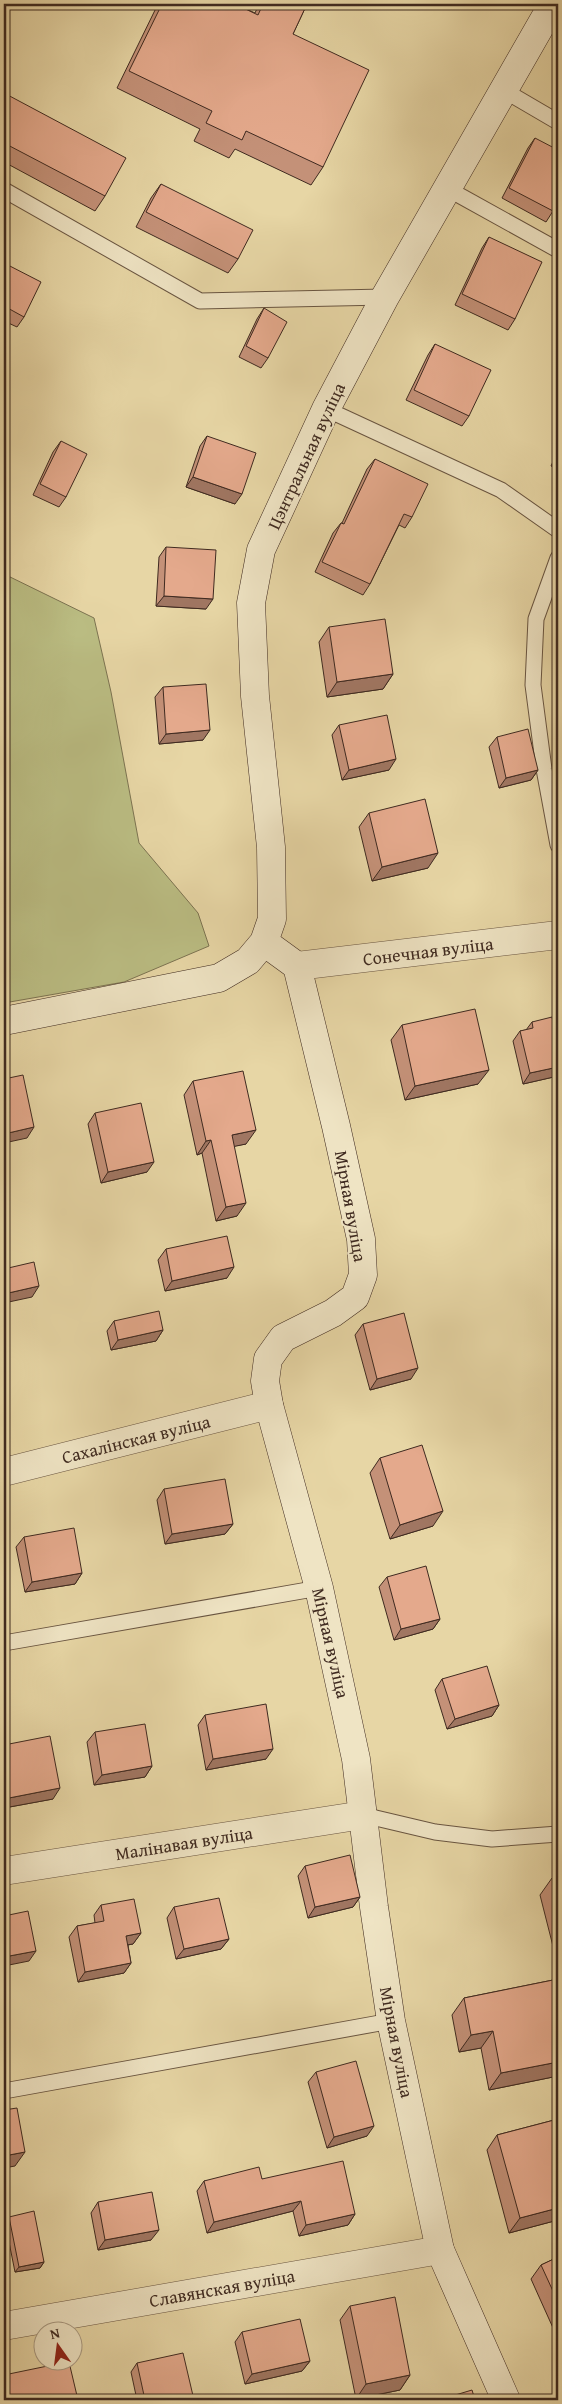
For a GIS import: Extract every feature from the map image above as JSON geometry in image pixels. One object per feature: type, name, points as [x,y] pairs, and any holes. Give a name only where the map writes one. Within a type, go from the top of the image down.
[{"type":"street","name":"Цэнтральная вуліца","points":[[259,948],[272,919],[271,846],[255,696],[251,603],[261,550],[326,409],[385,297],[505,91],[553,4]]},
{"type":"street","name":"Сонечная вуліца","points":[[297,966],[558,935]]},
{"type":"street","points":[[4,1021],[219,978],[248,962],[259,948],[297,966]]},
{"type":"street","name":"Мірная вуліца","points":[[297,966],[359,1230],[363,1275],[355,1297],[333,1313],[283,1338],[268,1359],[265,1381],[269,1405],[319,1588],[356,1759],[374,1907],[391,2021],[440,2250],[506,2400]]},
{"type":"street","name":"Сахалінская вуліца","points":[[4,1472],[269,1405]]},
{"type":"street","name":"Малінавая вуліца","points":[[4,1871],[363,1815]]},
{"type":"street","name":"Славянская вуліца","points":[[4,2326],[440,2250]]},
{"type":"lane","points":[[505,91],[558,122]]},
{"type":"lane","points":[[448,189],[558,250]]},
{"type":"lane","points":[[4,190],[200,301],[385,297]]},
{"type":"lane","points":[[326,409],[501,490],[558,530]]},
{"type":"lane","points":[[558,558],[536,619],[533,685],[544,769],[558,845]]},
{"type":"lane","points":[[4,1643],[319,1588]]},
{"type":"lane","points":[[363,1815],[435,1832],[492,1840],[558,1834]]},
{"type":"lane","points":[[4,2091],[391,2021]]},
{"type":"green space","points":[[4,574],[94,618],[111,692],[139,843],[198,913],[209,946],[124,982],[4,1003]]},
{"type":"building","points":[[162,4],[235,4],[258,15],[263,4],[307,4],[293,34],[369,70],[323,167],[246,131],[242,140],[206,123],[212,111],[129,71]]},
{"type":"building","points":[[4,93],[126,158],[105,196],[4,143]]},
{"type":"building","points":[[535,138],[558,150],[558,201],[553,211],[509,188]]},
{"type":"building","points":[[161,184],[253,230],[238,259],[146,212]]},
{"type":"building","points":[[489,237],[542,262],[515,319],[462,294]]},
{"type":"building","points":[[4,263],[41,282],[24,317],[4,306]]},
{"type":"building","points":[[264,308],[287,322],[268,358],[246,346]]},
{"type":"building","points":[[435,344],[491,370],[469,416],[414,390]]},
{"type":"building","points":[[207,436],[256,453],[242,494],[193,477]]},
{"type":"building","points":[[61,441],[87,454],[66,497],[40,484]]},
{"type":"building","points":[[375,459],[428,484],[412,517],[404,514],[370,584],[322,562],[341,523],[344,524]]},
{"type":"building","points":[[166,547],[216,550],[213,599],[164,596]]},
{"type":"building","points":[[385,619],[393,674],[337,682],[329,627]]},
{"type":"building","points":[[206,684],[210,730],[166,734],[163,687]]},
{"type":"building","points":[[387,715],[396,759],[349,770],[339,725]]},
{"type":"building","points":[[528,729],[538,770],[506,778],[497,737]]},
{"type":"building","points":[[425,799],[438,853],[382,867],[369,813]]},
{"type":"building","points":[[475,1009],[489,1070],[415,1086],[402,1025]]},
{"type":"building","points":[[552,1017],[554,1027],[558,1026],[558,1067],[530,1073],[520,1031],[533,1028],[532,1022]]},
{"type":"building","points":[[243,1071],[256,1130],[232,1135],[246,1203],[226,1207],[211,1140],[206,1141],[193,1081]]},
{"type":"building","points":[[23,1075],[34,1127],[4,1134],[4,1079]]},
{"type":"building","points":[[141,1103],[154,1162],[108,1172],[95,1113]]},
{"type":"building","points":[[227,1236],[234,1267],[172,1281],[166,1249]]},
{"type":"building","points":[[34,1262],[39,1286],[4,1294],[4,1269]]},
{"type":"building","points":[[159,1311],[163,1330],[118,1340],[114,1321]]},
{"type":"building","points":[[404,1313],[418,1368],[377,1379],[363,1324]]},
{"type":"building","points":[[422,1445],[443,1511],[400,1525],[380,1458]]},
{"type":"building","points":[[225,1479],[233,1524],[172,1534],[164,1489]]},
{"type":"building","points":[[74,1528],[82,1573],[32,1582],[24,1537]]},
{"type":"building","points":[[426,1566],[440,1619],[401,1629],[387,1577]]},
{"type":"building","points":[[487,1666],[499,1705],[455,1719],[442,1679]]},
{"type":"building","points":[[266,1704],[273,1749],[213,1759],[205,1715]]},
{"type":"building","points":[[145,1724],[152,1766],[102,1775],[95,1732]]},
{"type":"building","points":[[50,1736],[60,1788],[9,1798],[4,1769],[4,1745]]},
{"type":"building","points":[[350,1855],[360,1897],[315,1907],[305,1866]]},
{"type":"building","points":[[558,1876],[558,1902],[552,1878]]},
{"type":"building","points":[[219,1898],[229,1939],[184,1949],[174,1907]]},
{"type":"building","points":[[134,1899],[141,1933],[126,1936],[131,1963],[85,1972],[77,1926],[104,1921],[101,1905]]},
{"type":"building","points":[[28,1911],[36,1951],[4,1957],[4,1916]]},
{"type":"building","points":[[558,1979],[558,2062],[501,2073],[493,2031],[471,2035],[464,1998]]},
{"type":"building","points":[[356,2061],[374,2126],[334,2137],[316,2072]]},
{"type":"building","points":[[17,2108],[25,2152],[4,2156],[4,2110]]},
{"type":"building","points":[[558,2119],[558,2208],[520,2218],[497,2135]]},
{"type":"building","points":[[343,2161],[355,2214],[306,2225],[301,2201],[214,2222],[204,2181],[259,2167],[262,2179]]},
{"type":"building","points":[[152,2192],[159,2230],[105,2240],[98,2202]]},
{"type":"building","points":[[34,2211],[44,2262],[19,2267],[9,2217]]},
{"type":"building","points":[[558,2257],[558,2302],[541,2265]]},
{"type":"building","points":[[395,2297],[410,2375],[366,2384],[350,2306]]},
{"type":"building","points":[[300,2319],[310,2361],[252,2374],[242,2332]]},
{"type":"building","points":[[183,2353],[194,2400],[145,2400],[137,2363]]},
{"type":"building","points":[[32,2369],[32,2372],[71,2372],[78,2400],[4,2400],[4,2375]]},
{"type":"building","points":[[472,2390],[475,2400],[442,2400],[442,2399]]}]
